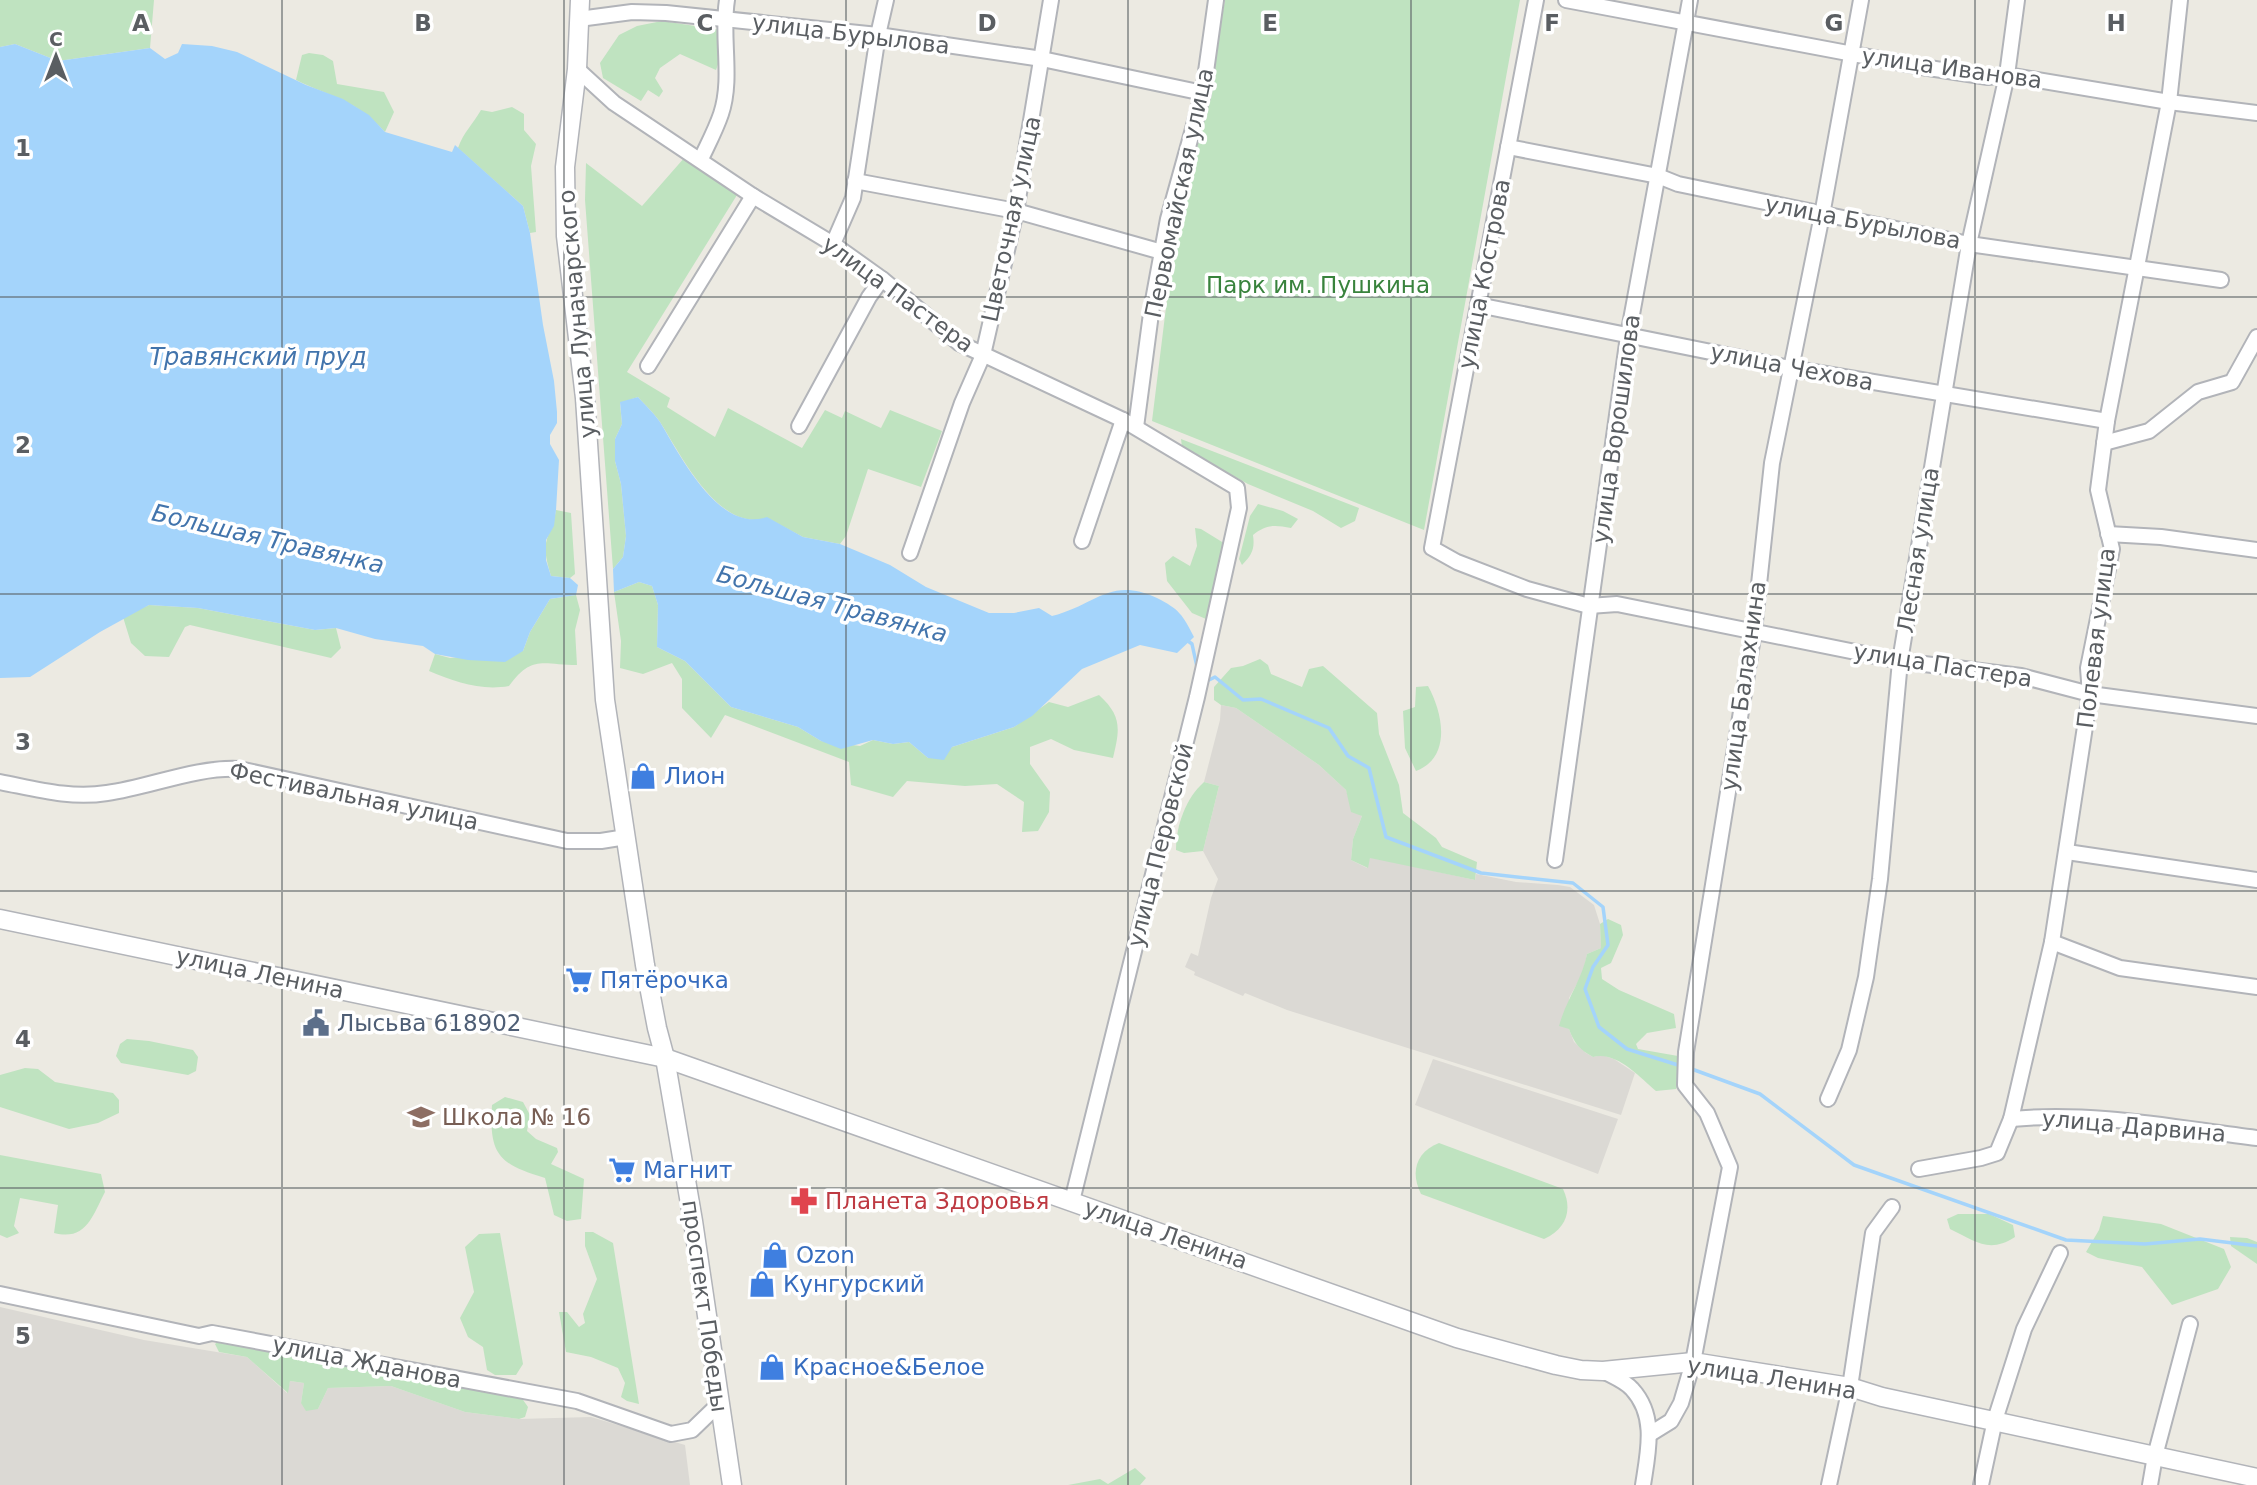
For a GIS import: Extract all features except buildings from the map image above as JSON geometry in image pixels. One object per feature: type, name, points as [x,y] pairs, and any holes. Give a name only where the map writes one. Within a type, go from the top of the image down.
[{"type":"street","name":"улица Луначарского","points":[[580,0],[577,69],[565,167],[566,236],[585,398],[601,629]]},
{"type":"street","points":[[701,159],[722,113],[725,84],[724,19],[727,0]]},
{"type":"street","points":[[832,244],[853,198],[878,35],[886,0]]},
{"type":"street","name":"Цветочная улица","points":[[910,553],[962,403],[983,355],[1016,211],[1051,0]]},
{"type":"street","name":"Первомайская улица","points":[[1083,541],[1129,423],[1168,219],[1203,93],[1216,0]]},
{"type":"street","name":"улица Кострова","points":[[1432,548],[1536,0]]},
{"type":"street","name":"улица Иванова","points":[[1566,0],[1988,77],[2007,75],[2169,102],[2257,113]]},
{"type":"street","name":"улица Ворошилова","points":[[1555,860],[1629,336],[1690,0]]},
{"type":"street","name":"улица Балахнина","points":[[1650,1434],[1671,1420],[1681,1403],[1693,1362],[1730,1167],[1707,1113],[1685,1085],[1686,1052],[1754,631],[1772,463],[1822,215],[1860,0]]},
{"type":"street","name":"Лесная улица","points":[[1828,1099],[1849,1050],[1866,977],[1880,879],[1900,661],[1969,244],[2007,75],[2017,0]]},
{"type":"street","name":"Полевая улица","points":[[1919,1169],[1997,1153],[2011,1119],[2052,942],[2090,694],[2088,668],[2112,549],[2098,490],[2104,443],[2169,102],[2180,0]]},
{"type":"street","name":"улица Бурылова","points":[[579,19],[632,12],[878,35],[1042,59],[1203,93]]},
{"type":"street","name":"улица Пастера","points":[[577,69],[614,103],[882,279],[958,343],[1129,423],[1237,488]]},
{"type":"street","name":"улица Бурылова","points":[[1508,147],[1658,176],[1678,184],[1969,244],[2221,280]]},
{"type":"street","points":[[855,181],[1016,211],[1162,252]]},
{"type":"street","points":[[648,366],[753,195]]},
{"type":"street","points":[[799,426],[869,297],[882,279]]},
{"type":"street","name":"улица Чехова","points":[[1478,305],[1790,368],[2108,421]]},
{"type":"street","points":[[2104,443],[2149,431],[2198,392],[2232,382],[2257,337]]},
{"type":"street","name":"улица Перовской","points":[[1072,1201],[1197,697],[1240,508],[1237,488]]},
{"type":"street","points":[[2108,534],[2161,537],[2257,550]]},
{"type":"street","name":"улица Пастера","points":[[1432,548],[1457,562],[1527,589],[1590,607],[1617,604],[1900,661],[2021,676],[2090,694],[2257,716]]},
{"type":"street","name":"проспект Победы","points":[[601,629],[605,700],[645,965],[665,1058],[694,1221],[732,1485]]},
{"type":"street","name":"Фестивальная улица","points":[[0,782],[79,796],[108,793],[214,768],[239,769],[567,841],[601,841],[626,836]]},
{"type":"street","points":[[2067,852],[2257,880]]},
{"type":"street","name":"улица Ленина","points":[[0,919],[665,1058],[1457,1338],[1556,1366],[1603,1371],[1693,1362],[1850,1387],[1882,1397],[2257,1478]]},
{"type":"street","points":[[2052,942],[2120,968],[2257,988]]},
{"type":"street","name":"улица Дарвина","points":[[2011,1119],[2040,1116],[2095,1118],[2257,1138]]},
{"type":"street","points":[[1829,1485],[1850,1387],[1873,1233],[1892,1207]]},
{"type":"street","points":[[1981,1485],[1995,1420],[2024,1329],[2060,1253]]},
{"type":"street","name":"улица Жданова","points":[[0,1294],[199,1336],[212,1333],[578,1401],[671,1434],[692,1430],[720,1403]]},
{"type":"street","points":[[2150,1485],[2155,1456],[2190,1324]]},
{"type":"street","points":[[1603,1371],[1630,1387],[1643,1404],[1650,1434],[1643,1485]]},
{"type":"shaded area","points":[[1221,705],[1236,708],[1319,765],[1346,790],[1352,809],[1362,816],[1353,839],[1351,860],[1367,868],[1370,857],[1475,880],[1476,874],[1516,882],[1570,887],[1594,905],[1600,924],[1601,948],[1587,954],[1583,973],[1569,998],[1569,1029],[1574,1042],[1586,1053],[1593,1057],[1602,1055],[1614,1059],[1635,1073],[1621,1115],[1287,1010],[1245,993],[1243,996],[1194,975],[1195,972],[1185,967],[1191,953],[1198,956],[1218,879],[1203,851],[1219,786],[1204,782],[1220,720]]},
{"type":"shaded area","points":[[1433,1059],[1618,1119],[1598,1174],[1415,1105]]},
{"type":"shaded area","points":[[0,1307],[144,1340],[247,1357],[287,1393],[290,1381],[304,1383],[301,1403],[318,1409],[328,1388],[391,1386],[465,1412],[519,1419],[591,1417],[685,1445],[690,1485],[0,1485]]},
{"type":"green space","points":[[0,0],[154,0],[150,48],[58,61],[15,44],[0,47]]},
{"type":"green space","name":"Парк им. Пушкина","points":[[1225,0],[1520,0],[1424,530],[1152,421],[1171,267],[1206,108]]},
{"type":"green space","points":[[662,21],[722,30],[724,47],[716,70],[680,54],[660,68],[655,78],[663,91],[659,97],[648,90],[641,101],[603,78],[600,63],[619,35],[637,26]]},
{"type":"green space","points":[[302,55],[323,55],[333,61],[337,84],[384,92],[394,112],[385,132],[364,112],[296,80]]},
{"type":"green space","points":[[512,107],[524,114],[524,130],[536,144],[531,166],[536,232],[530,233],[523,206],[458,148],[481,110],[492,112]]},
{"type":"green space","points":[[685,157],[737,195],[627,372],[670,398],[667,407],[715,437],[728,408],[802,448],[825,410],[842,418],[845,411],[881,428],[890,410],[942,431],[921,487],[868,469],[846,536],[840,544],[803,537],[767,518],[749,520],[733,514],[703,488],[658,419],[638,397],[620,403],[622,424],[615,439],[615,461],[621,484],[626,536],[623,557],[613,569],[585,200],[586,163],[642,206]]},
{"type":"green space","points":[[1181,439],[1359,508],[1355,521],[1341,528],[1313,511],[1248,484],[1182,447]]},
{"type":"green space","points":[[1258,504],[1283,511],[1298,519],[1291,528],[1271,526],[1253,535],[1252,552],[1242,565],[1239,559],[1250,516]]},
{"type":"green space","points":[[556,510],[571,513],[575,574],[570,578],[551,576],[546,558],[546,544]]},
{"type":"green space","points":[[1195,528],[1227,545],[1206,619],[1192,613],[1167,581],[1165,563],[1173,556],[1190,566],[1197,546]]},
{"type":"green space","points":[[639,582],[652,586],[658,605],[657,647],[685,661],[731,707],[798,727],[821,741],[860,746],[873,740],[893,744],[909,742],[928,758],[952,747],[1014,727],[1049,702],[1068,707],[1099,695],[1112,710],[1117,724],[1113,758],[1074,750],[1051,739],[1030,747],[1030,764],[1050,792],[1049,812],[1038,831],[1022,832],[1024,802],[997,784],[965,786],[907,781],[893,797],[851,785],[849,762],[725,715],[711,738],[682,708],[682,679],[672,663],[643,674],[620,668],[621,641],[614,592]]},
{"type":"green space","points":[[576,595],[580,610],[575,630],[577,665],[532,665],[509,686],[499,687],[468,684],[429,671],[435,654],[450,658],[523,651],[530,632],[550,599]]},
{"type":"green space","points":[[149,605],[198,608],[315,630],[336,628],[341,648],[331,658],[190,625],[185,627],[169,657],[145,656],[131,643],[123,617]]},
{"type":"green space","points":[[1260,659],[1268,665],[1271,674],[1302,687],[1309,669],[1323,666],[1377,713],[1379,734],[1399,785],[1403,813],[1436,838],[1442,847],[1477,862],[1475,880],[1370,858],[1368,868],[1351,860],[1353,839],[1362,816],[1351,812],[1346,790],[1319,765],[1236,708],[1221,705],[1214,700],[1214,687],[1231,668]]},
{"type":"green space","points":[[1428,686],[1438,709],[1440,745],[1435,756],[1416,771],[1405,748],[1403,711],[1415,707],[1416,687]]},
{"type":"green space","points":[[1204,782],[1219,786],[1203,851],[1184,853],[1176,850],[1180,822],[1187,804]]},
{"type":"green space","points":[[1608,919],[1621,925],[1623,935],[1611,963],[1601,968],[1602,979],[1619,990],[1674,1014],[1676,1028],[1647,1033],[1636,1044],[1638,1049],[1678,1056],[1676,1089],[1656,1091],[1619,1061],[1588,1054],[1578,1046],[1569,1029],[1559,1026],[1582,973],[1587,954],[1601,948],[1600,924]]},
{"type":"green space","points":[[127,1039],[193,1050],[198,1057],[196,1071],[188,1075],[121,1063],[116,1056],[120,1044]]},
{"type":"green space","points":[[25,1068],[38,1069],[55,1082],[113,1093],[119,1100],[119,1113],[98,1123],[69,1129],[0,1107],[0,1075]]},
{"type":"green space","points":[[505,1097],[523,1102],[530,1115],[527,1131],[536,1139],[557,1148],[558,1152],[551,1164],[584,1179],[581,1219],[567,1221],[554,1215],[545,1178],[516,1168],[500,1155],[492,1135],[492,1105]]},
{"type":"green space","points":[[1439,1143],[1563,1189],[1567,1204],[1566,1218],[1558,1230],[1544,1239],[1421,1194],[1416,1178],[1417,1164],[1425,1152]]},
{"type":"green space","points":[[0,1155],[101,1174],[105,1192],[87,1225],[74,1233],[54,1233],[58,1205],[20,1198],[14,1226],[19,1233],[7,1238],[0,1235]]},
{"type":"green space","points":[[1958,1214],[1989,1214],[2013,1225],[2015,1237],[1997,1245],[1982,1244],[1950,1229],[1947,1219]]},
{"type":"green space","points":[[2103,1216],[2161,1224],[2224,1249],[2231,1267],[2218,1289],[2172,1305],[2142,1267],[2098,1258],[2086,1252],[2099,1230]]},
{"type":"green space","points":[[585,1232],[593,1232],[613,1243],[639,1404],[621,1397],[625,1383],[618,1368],[591,1357],[566,1352],[559,1312],[567,1312],[579,1327],[585,1323],[583,1314],[597,1279],[585,1246]]},
{"type":"green space","points":[[500,1233],[523,1364],[516,1375],[495,1375],[487,1370],[483,1347],[468,1337],[460,1318],[474,1292],[465,1247],[479,1234]]},
{"type":"green space","points":[[2230,1237],[2247,1238],[2257,1242],[2257,1264],[2231,1246]]},
{"type":"green space","points":[[221,1339],[323,1361],[521,1397],[528,1407],[525,1417],[519,1419],[465,1412],[391,1386],[328,1388],[318,1409],[306,1411],[301,1403],[304,1383],[290,1381],[288,1393],[247,1357],[219,1352],[215,1344]]},
{"type":"green space","points":[[1135,1468],[1146,1478],[1140,1485],[1068,1485],[1100,1479],[1108,1484]]},
{"type":"water","name":"Травянский пруд","points":[[15,44],[58,61],[150,48],[165,59],[178,53],[182,44],[212,46],[237,52],[306,85],[343,99],[369,115],[385,132],[452,152],[455,145],[523,206],[530,233],[557,412],[557,423],[550,435],[550,444],[559,460],[556,510],[554,526],[546,540],[546,560],[551,576],[570,578],[578,585],[576,595],[550,599],[530,632],[523,651],[505,662],[468,660],[435,654],[423,646],[375,639],[336,628],[315,630],[198,608],[149,605],[100,632],[30,677],[0,678],[0,47]]},
{"type":"water","points":[[638,397],[660,422],[703,488],[717,503],[733,514],[749,519],[767,517],[803,537],[840,544],[890,565],[926,587],[989,613],[1014,613],[1039,608],[1052,616],[1115,591],[1141,592],[1175,609],[1194,637],[1177,653],[1140,645],[1082,669],[1032,716],[1014,727],[952,747],[944,760],[928,758],[909,742],[893,744],[873,740],[841,749],[798,727],[731,707],[685,661],[657,647],[658,605],[652,586],[639,582],[614,592],[613,569],[623,557],[626,536],[621,484],[615,461],[615,439],[622,424],[620,402]]},
{"type":"waterway","name":"Большая Травянка","points":[[1188,641],[1192,644],[1197,667]]},
{"type":"waterway","name":"Большая Травянка","points":[[1209,680],[1215,677],[1243,700],[1261,699],[1329,728],[1348,756],[1369,768],[1386,837],[1481,873],[1573,883],[1603,907],[1608,945],[1593,967],[1585,989],[1599,1027],[1627,1049],[1681,1066]]},
{"type":"waterway","name":"Большая Травянка","points":[[1689,1068],[1760,1094],[1854,1165],[2066,1240],[2145,1244],[2200,1239],[2257,1246]]},
{"type":"place","name":"Лион","points":[[643,776]]},
{"type":"place","name":"Пятёрочка","points":[[579,980]]},
{"type":"place","name":"Лысьва 618902","points":[[316,1023]]},
{"type":"place","name":"Школа № 16","points":[[421,1117]]},
{"type":"place","name":"Магнит","points":[[622,1170]]},
{"type":"place","name":"Планета Здоровья","points":[[804,1201]]},
{"type":"place","name":"Ozon","points":[[775,1255]]},
{"type":"place","name":"Кунгурский","points":[[762,1284]]},
{"type":"place","name":"Красное&Белое","points":[[772,1367]]}]
